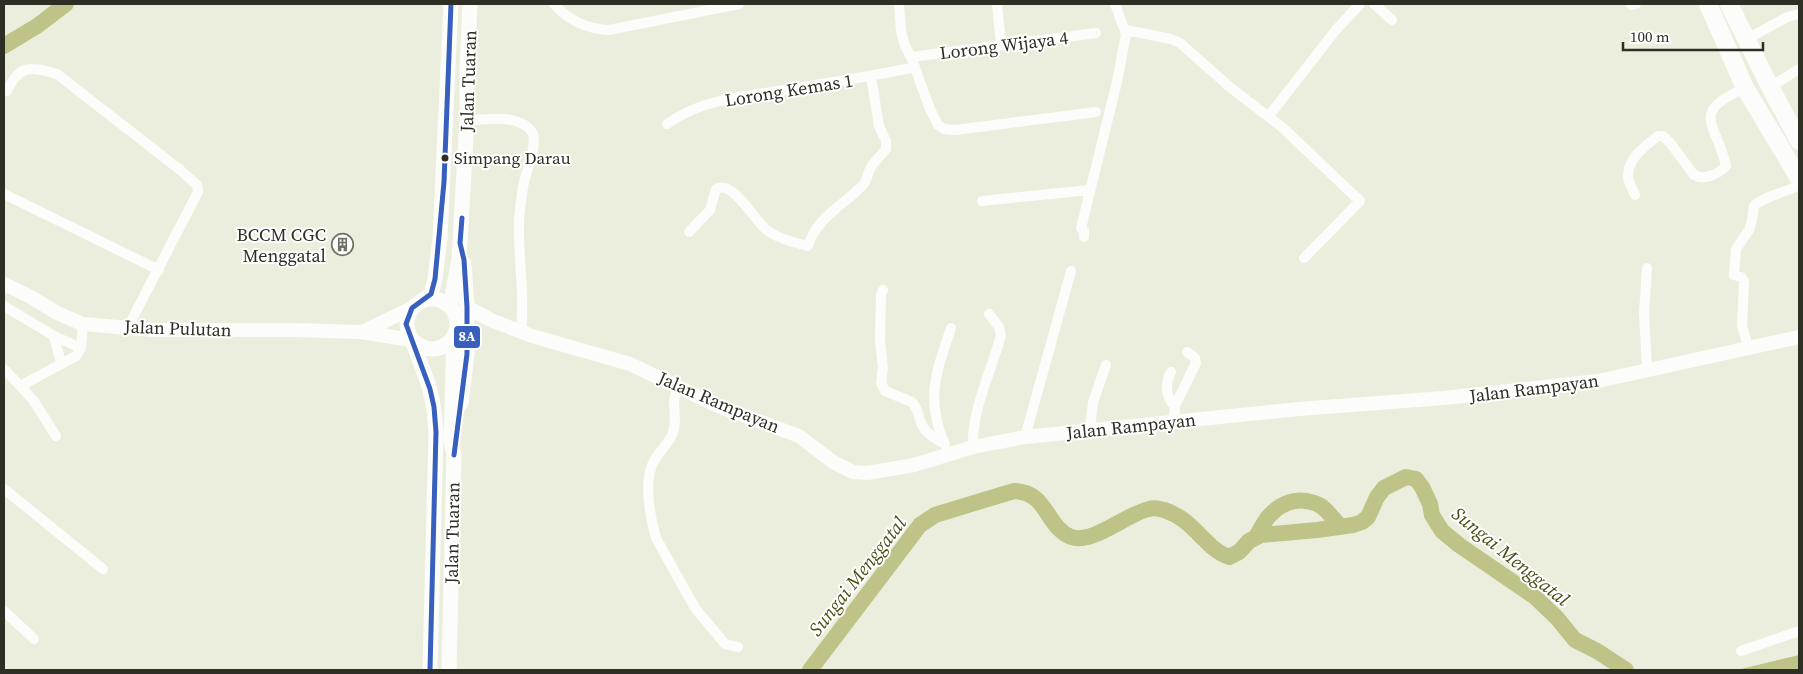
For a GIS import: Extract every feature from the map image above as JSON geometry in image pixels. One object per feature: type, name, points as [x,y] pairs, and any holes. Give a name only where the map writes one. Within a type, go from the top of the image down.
[{"type":"highway","points":[[1708,4],[1745,88],[1799,178]]},
{"type":"highway","points":[[1729,4],[1799,141]]},
{"type":"highway","points":[[1770,87],[1770,98],[1774,110],[1799,153]]},
{"type":"main road","name":"Jalan Tuaran","points":[[414,306],[431,294],[436,279],[440,238],[451,4]]},
{"type":"main road","name":"Jalan Tuaran","points":[[450,307],[459,260],[467,120],[470,4]]},
{"type":"main road","points":[[460,243],[464,260],[467,307],[460,334],[435,349],[423,348],[412,341],[406,324],[414,306],[425,300],[434,299],[450,307],[460,334]]},
{"type":"main road","name":"Jalan Tuaran","points":[[449,670],[453,462],[451,441],[460,334]]},
{"type":"main road","name":"Jalan Tuaran","points":[[412,341],[430,389],[436,432],[434,667]]},
{"type":"main road","points":[[434,667],[442,666],[446,479],[453,462]]},
{"type":"street","points":[[554,4],[562,13],[576,22],[594,29],[609,30],[738,4]]},
{"type":"street","points":[[898,4],[901,32],[905,46],[911,56],[938,126],[944,129],[955,130],[1096,112]]},
{"type":"street","points":[[997,4],[1001,45]]},
{"type":"street","points":[[1084,237],[1084,231],[1081,228],[1117,82],[1126,30],[1115,4]]},
{"type":"street","points":[[1268,116],[1334,31],[1360,4]]},
{"type":"street","points":[[1374,4],[1392,20]]},
{"type":"street","points":[[1631,4],[1636,4]]},
{"type":"street","points":[[1747,39],[1787,16],[1799,14]]},
{"type":"street","points":[[1126,30],[1171,39],[1180,43],[1230,88],[1268,116],[1360,201],[1304,258]]},
{"type":"street","name":"Lorong Wijaya 4","points":[[911,56],[1096,33]]},
{"type":"street","name":"Lorong Kemas 1","points":[[667,124],[679,115],[711,102],[915,67]]},
{"type":"street","points":[[7,91],[13,77],[25,70],[34,68],[57,74],[180,169],[197,185],[198,192],[128,327]]},
{"type":"street","points":[[1770,87],[1799,69]]},
{"type":"street","points":[[689,232],[710,210],[716,189],[720,186],[726,187],[738,197],[758,222],[769,232],[808,246],[820,222],[851,197],[865,182],[873,164],[886,149],[886,141],[879,126],[871,76]]},
{"type":"street","points":[[1635,195],[1628,178],[1630,163],[1658,136],[1663,136],[1671,144],[1694,175],[1699,178],[1714,174],[1726,166],[1710,115],[1720,102],[1745,88]]},
{"type":"street","points":[[467,120],[512,120],[520,122],[532,132],[535,140],[523,184],[519,223],[523,310],[520,331]]},
{"type":"street","points":[[1749,348],[1742,326],[1744,281],[1742,277],[1734,275],[1736,249],[1749,230],[1754,206],[1760,200],[1789,191],[1799,185]]},
{"type":"street","points":[[982,201],[1089,190]]},
{"type":"street","points":[[4,194],[159,270]]},
{"type":"street","points":[[1647,268],[1644,313],[1648,369]]},
{"type":"street","points":[[1026,437],[1071,271]]},
{"type":"street","name":"Jalan Pulutan","points":[[4,284],[57,313],[84,324],[153,330],[361,332],[412,341]]},
{"type":"street","points":[[883,290],[881,295],[880,340],[883,368],[881,383],[884,391],[912,402],[923,427],[947,449]]},
{"type":"street","points":[[4,306],[54,336],[81,348]]},
{"type":"street","name":"Jalan Pulutan","points":[[361,332],[414,306]]},
{"type":"street","name":"Jalan Rampayan","points":[[467,307],[532,336],[630,364],[678,385],[720,407],[799,436],[834,462],[853,472],[867,473],[896,469],[947,449],[973,447],[1026,437],[1299,409],[1444,398],[1598,381],[1799,337]]},
{"type":"street","points":[[973,447],[977,415],[1001,335],[999,327],[989,314]]},
{"type":"street","points":[[460,334],[493,320]]},
{"type":"street","points":[[23,388],[26,383],[76,356],[81,348],[84,324]]},
{"type":"street","points":[[947,449],[937,419],[933,392],[937,369],[951,328]]},
{"type":"street","points":[[54,336],[62,363]]},
{"type":"street","points":[[1174,421],[1175,406],[1196,365],[1195,358],[1187,352]]},
{"type":"street","points":[[1090,429],[1093,402],[1106,365]]},
{"type":"street","points":[[4,368],[33,400],[56,436]]},
{"type":"street","points":[[1171,372],[1166,384],[1171,402],[1175,406]]},
{"type":"street","points":[[678,385],[674,399],[675,426],[673,434],[648,474],[650,515],[653,529],[656,538],[695,608],[725,644],[738,647]]},
{"type":"street","points":[[4,489],[103,568]]},
{"type":"street","points":[[4,611],[34,639]]},
{"type":"street","points":[[1741,651],[1799,631]]},
{"type":"shaded area","points":[[1799,655],[1799,670],[1737,670]]},
{"type":"waterway","points":[[4,46],[37,26],[66,4]]},
{"type":"waterway","name":"Sungai Menggatal","points":[[810,670],[920,525],[935,515],[1014,491],[1034,497],[1062,532],[1071,537],[1080,538],[1099,533],[1140,512],[1157,508],[1174,514],[1183,520],[1213,548],[1229,557],[1239,552],[1249,541],[1261,535],[1317,530],[1362,522],[1368,517],[1377,497],[1384,488],[1406,477],[1416,479],[1422,487],[1430,504],[1432,515],[1442,531],[1459,545],[1535,597],[1557,618],[1575,640],[1597,651],[1626,670]]},
{"type":"waterway","points":[[1255,538],[1266,520],[1275,510],[1288,503],[1301,500],[1321,506],[1340,526]]},
{"type":"transit line","name":"8A","points":[[430,670],[436,432],[430,389],[406,324],[412,308],[431,294],[435,279],[444,182],[451,4]]},
{"type":"transit line","name":"8A","points":[[454,455],[467,354],[467,307],[464,260],[460,243],[462,218]]},
{"type":"place","name":"Simpang Darau","points":[[445,158]]},
{"type":"place","name":"BCCM CGC Menggatal","points":[[342,244]]}]
